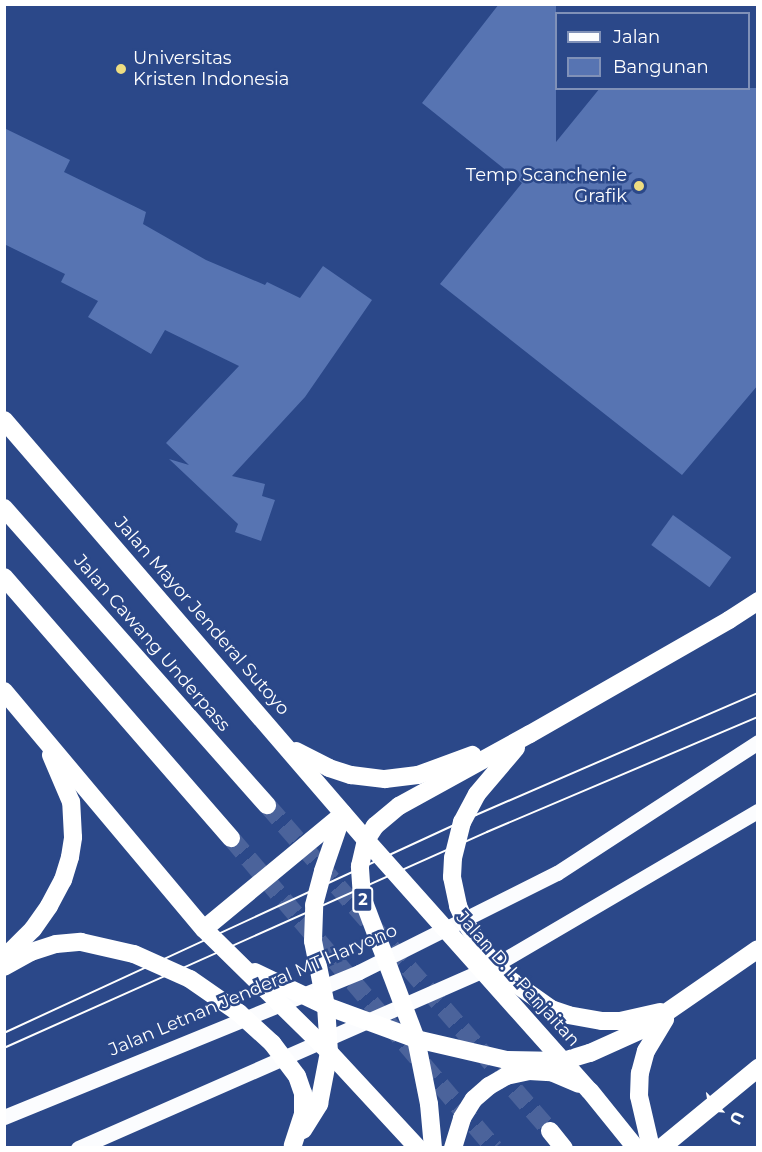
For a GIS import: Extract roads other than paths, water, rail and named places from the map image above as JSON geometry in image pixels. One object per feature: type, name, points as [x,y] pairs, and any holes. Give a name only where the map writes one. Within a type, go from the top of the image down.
[{"type":"highway","name":"Jalan Mayor Jenderal Sutoyo","points":[[4,420],[366,840]]},
{"type":"highway","name":"Jalan Cawang Underpass","points":[[4,508],[267,805]]},
{"type":"highway","points":[[4,577],[231,838]]},
{"type":"highway","name":"2","points":[[433,1148],[429,1104],[416,1039],[362,897],[360,866],[366,840],[381,820],[399,806],[530,735],[758,601]]},
{"type":"highway","points":[[4,691],[204,929],[329,1052],[418,1148]]},
{"type":"highway","points":[[4,958],[33,929],[49,906],[63,880],[74,837],[70,802],[41,733]]},
{"type":"highway","points":[[285,744],[329,768],[351,775],[385,779],[418,775],[530,735]]},
{"type":"highway","points":[[530,735],[487,780],[462,822],[453,858],[452,877],[456,900],[465,922],[484,953],[509,979],[551,1009],[585,1019],[611,1021],[673,1008]]},
{"type":"highway","points":[[204,929],[343,813]]},
{"type":"highway","points":[[292,1146],[319,1104],[329,1052],[326,1006],[313,941],[314,905],[343,813]]},
{"type":"highway","name":"Jalan D. I. Panjaitan","points":[[366,840],[590,1091],[636,1148]]},
{"type":"highway","points":[[4,967],[32,952],[56,944],[81,942],[134,954],[190,979],[239,1013],[272,1043],[297,1076],[303,1093],[303,1114],[292,1146]]},
{"type":"highway","points":[[231,956],[279,985],[326,1006],[416,1039],[507,1060],[563,1061],[626,1038],[758,949]]},
{"type":"highway","points":[[651,1148],[639,1096],[640,1073],[656,1030],[673,1008]]},
{"type":"highway","points":[[661,1148],[758,1068]]},
{"type":"highway","points":[[453,1148],[462,1118],[474,1100],[489,1086],[506,1076],[529,1071],[551,1072],[569,1078],[590,1091]]},
{"type":"highway","points":[[550,1131],[564,1148]]},
{"type":"main road","name":"Jalan Letnan Jenderal MT Haryono","points":[[4,1117],[359,972],[556,873],[758,742]]},
{"type":"main road","points":[[78,1148],[495,964],[758,811]]},
{"type":"tunnel","points":[[267,805],[550,1131]]},
{"type":"tunnel","points":[[231,838],[494,1148]]},
{"type":"tram line","points":[[4,1033],[476,815],[758,693]]},
{"type":"tram line","points":[[4,1048],[487,832],[758,717]]},
{"type":"place","name":"Universitas Kristen Indonesia","points":[[121,69]]},
{"type":"place","name":"Temp Scanchenie Grafik","points":[[639,186]]}]
